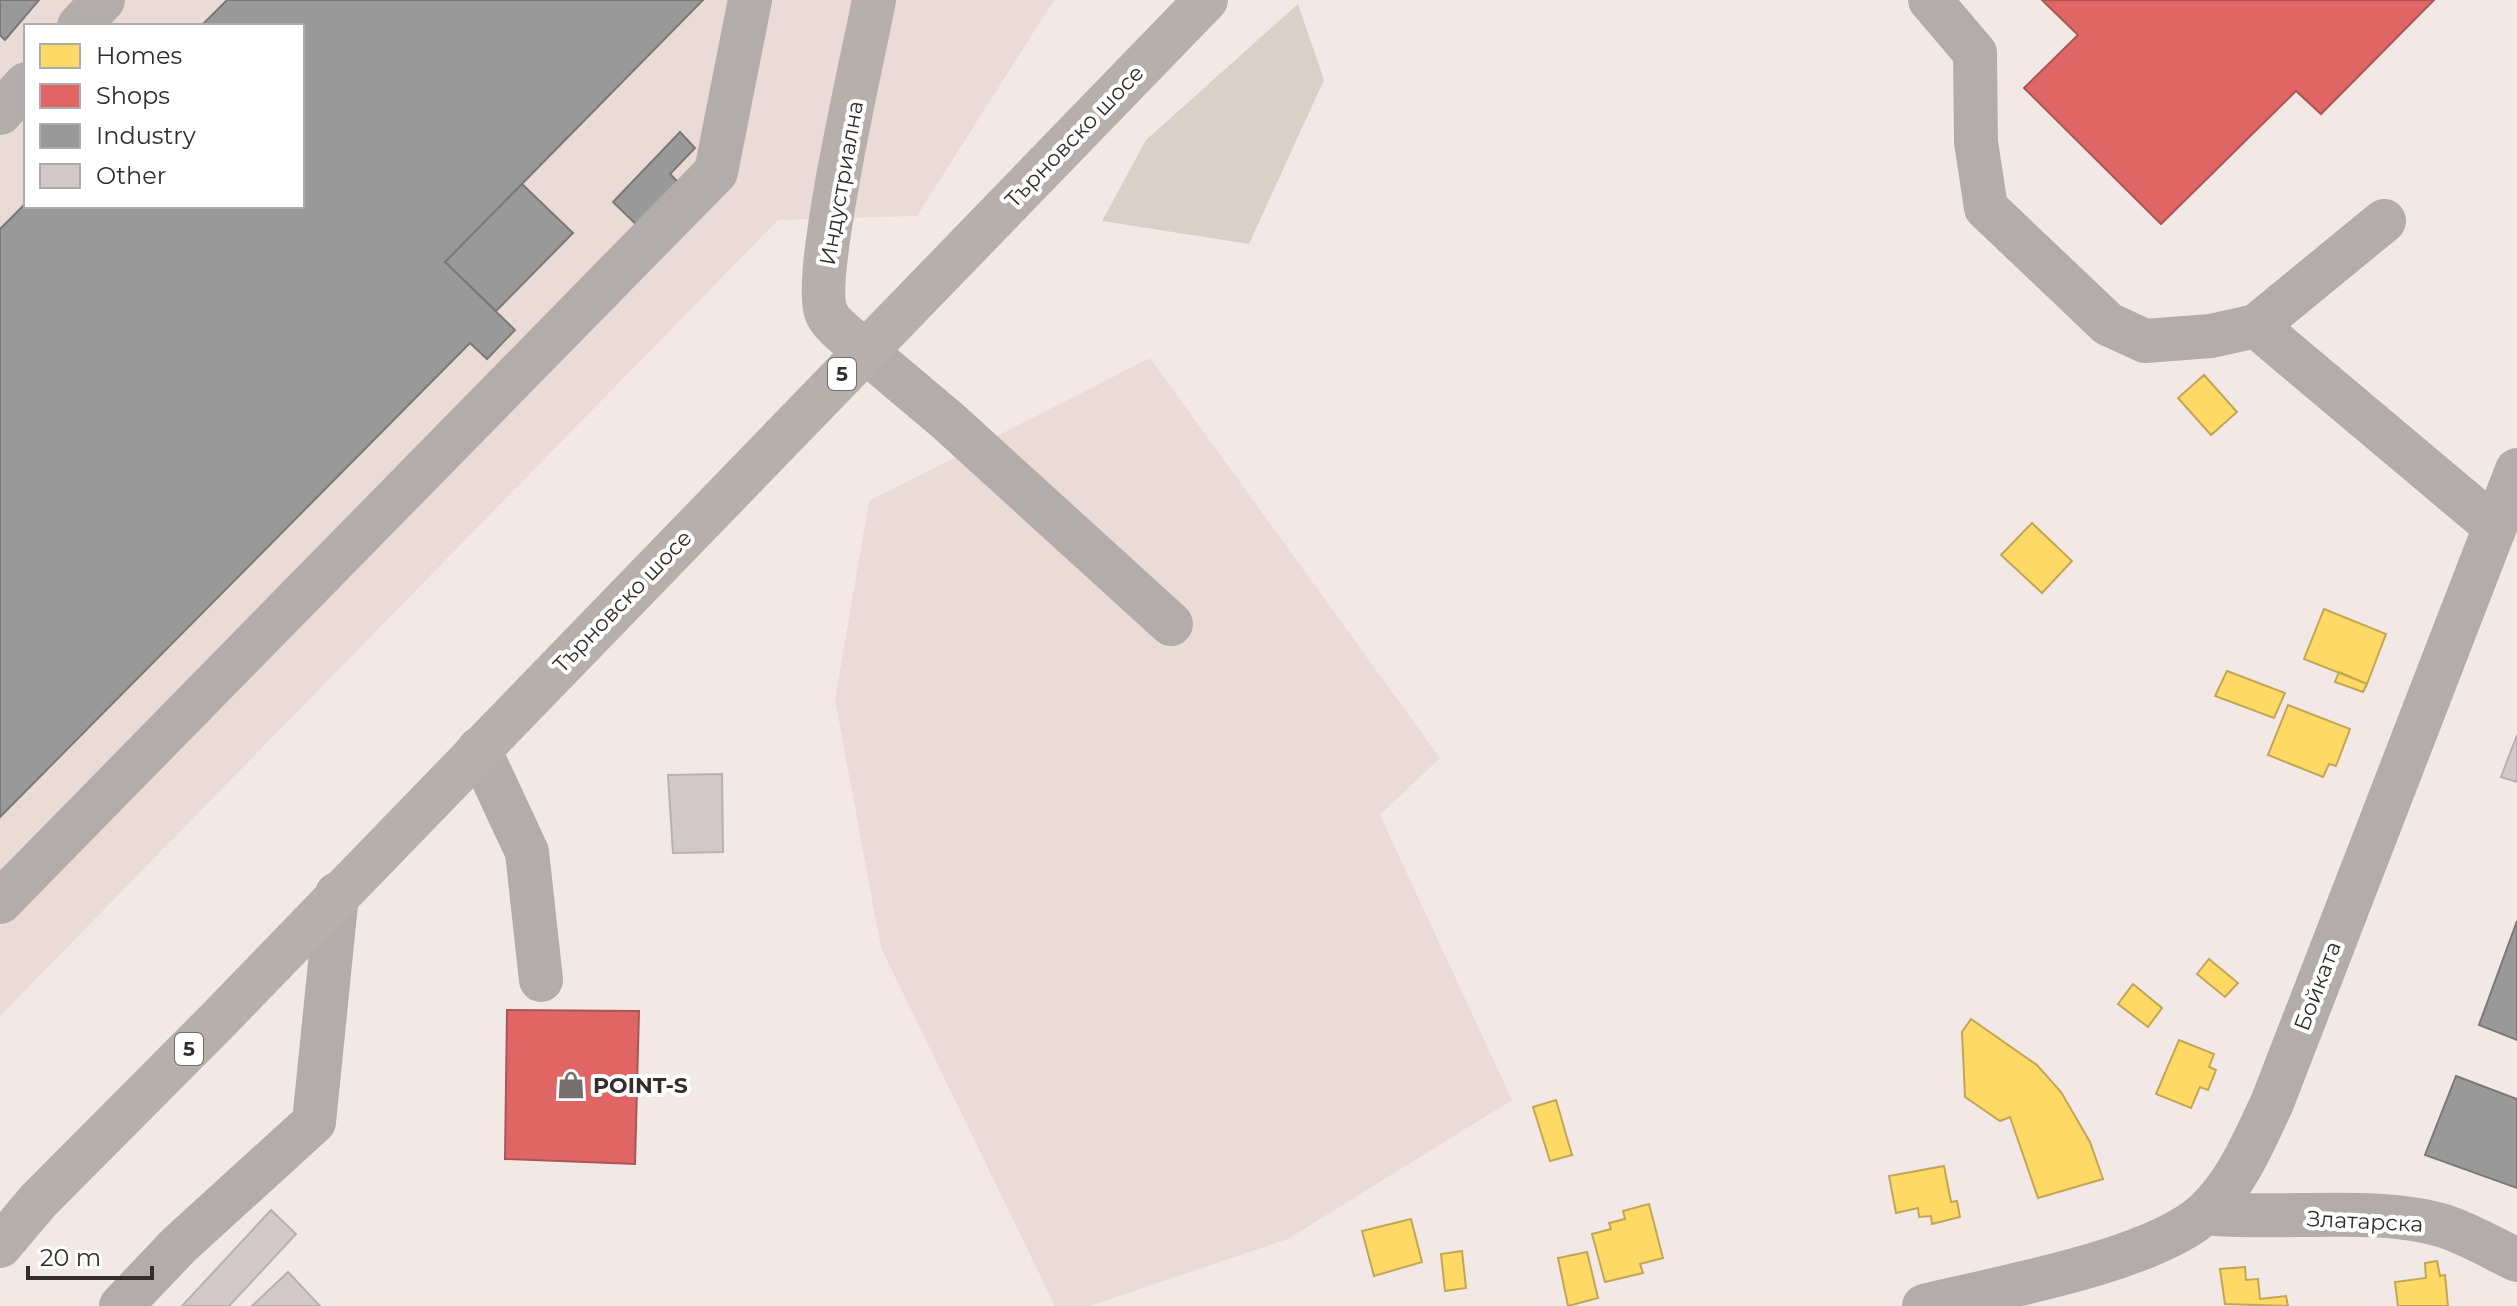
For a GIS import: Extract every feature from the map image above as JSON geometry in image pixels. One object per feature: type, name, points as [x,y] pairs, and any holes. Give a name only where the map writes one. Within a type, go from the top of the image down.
[{"type":"main road","name":"Индустриална","points":[[865,351],[827,315],[823,293],[834,214],[874,0]]},
{"type":"main road","name":"Търновско шосе","points":[[0,1246],[38,1201],[1206,0]]},
{"type":"main road","name":"Търновско шосе","points":[[0,1230],[38,1201]]},
{"type":"street","points":[[81,24],[103,0]]},
{"type":"street","points":[[0,902],[716,172],[750,0]]},
{"type":"street","points":[[1930,0],[1975,53],[1976,142],[1986,208],[2108,324],[2145,341],[2211,336],[2256,326],[2384,221]]},
{"type":"street","points":[[0,113],[24,86]]},
{"type":"street","points":[[2256,326],[2495,527]]},
{"type":"street","points":[[865,351],[948,421],[1171,624]]},
{"type":"street","name":"Бойката","points":[[1924,1306],[2097,1262],[2171,1238],[2205,1213],[2225,1190],[2248,1153],[2272,1103],[2517,470]]},
{"type":"street","points":[[479,749],[527,852],[541,980]]},
{"type":"street","points":[[121,1306],[179,1245],[314,1122],[337,894]]},
{"type":"street","name":"Златарска","points":[[2205,1213],[2249,1218],[2377,1217],[2444,1226],[2517,1260]]},
{"type":"shaded area","points":[[0,0],[1054,0],[917,216],[778,220],[0,1016]]},
{"type":"shaded area","points":[[1298,4],[1324,80],[1249,244],[1102,221],[1146,140]]},
{"type":"shaded area","points":[[1150,358],[1440,758],[1380,815],[1512,1100],[1288,1239],[1089,1306],[1055,1306],[881,948],[835,700],[869,501]]},
{"type":"building: Homes","points":[[2204,375],[2237,412],[2211,435],[2178,398]]},
{"type":"building: Homes","points":[[2032,523],[2072,561],[2042,593],[2001,555]]},
{"type":"building: Homes","points":[[2324,609],[2386,634],[2367,684],[2304,659]]},
{"type":"building: Homes","points":[[2227,671],[2285,693],[2274,718],[2215,696]]},
{"type":"building: Homes","points":[[2339,672],[2367,684],[2363,692],[2335,682]]},
{"type":"building: Homes","points":[[2288,705],[2350,729],[2336,766],[2329,764],[2323,777],[2268,755]]},
{"type":"building: Homes","points":[[2209,959],[2238,983],[2225,997],[2197,974]]},
{"type":"building: Homes","points":[[2133,984],[2162,1008],[2148,1027],[2118,1004]]},
{"type":"building: Homes","points":[[1971,1019],[2037,1065],[2061,1092],[2090,1142],[2103,1179],[2038,1198],[2010,1117],[2000,1121],[1965,1097],[1962,1032]]},
{"type":"building: Homes","points":[[2179,1040],[2214,1054],[2209,1067],[2216,1070],[2208,1090],[2200,1087],[2191,1108],[2156,1094]]},
{"type":"building: Homes","points":[[1556,1100],[1572,1155],[1550,1161],[1533,1107]]},
{"type":"building: Homes","points":[[1944,1166],[1951,1202],[1957,1201],[1960,1217],[1932,1224],[1931,1216],[1919,1217],[1918,1208],[1896,1213],[1889,1176]]},
{"type":"building: Homes","points":[[1649,1204],[1663,1258],[1640,1264],[1643,1273],[1605,1282],[1592,1234],[1611,1229],[1609,1223],[1625,1219],[1623,1211]]},
{"type":"building: Homes","points":[[1411,1219],[1422,1262],[1374,1276],[1362,1231]]},
{"type":"building: Homes","points":[[1462,1251],[1466,1288],[1445,1291],[1441,1254]]},
{"type":"building: Homes","points":[[1587,1252],[1598,1298],[1568,1306],[1558,1258]]},
{"type":"building: Homes","points":[[2437,1261],[2440,1276],[2445,1275],[2448,1306],[2398,1306],[2395,1282],[2426,1278],[2425,1263]]},
{"type":"building: Homes","points":[[2245,1267],[2246,1280],[2258,1279],[2260,1299],[2286,1296],[2288,1306],[2225,1304],[2220,1269]]},
{"type":"building: Shops","points":[[2042,0],[2434,0],[2321,114],[2296,91],[2161,224],[2024,88],[2078,35]]},
{"type":"building: Shops","name":"POINT-S","points":[[507,1010],[639,1011],[635,1164],[505,1159]]},
{"type":"building: Industry","points":[[0,0],[39,0],[5,40],[0,35]]},
{"type":"building: Industry","points":[[227,0],[703,0],[445,262],[515,330],[487,359],[470,343],[0,817],[0,229],[24,205],[24,208],[304,208],[304,24],[203,24]]},
{"type":"building: Industry","points":[[680,132],[695,148],[670,174],[683,187],[642,230],[613,202]]},
{"type":"building: Industry","points":[[522,184],[573,233],[496,311],[445,262]]},
{"type":"building: Industry","points":[[2517,921],[2517,1040],[2479,1025]]},
{"type":"building: Industry","points":[[2456,1076],[2517,1099],[2517,1188],[2425,1155]]},
{"type":"building: Other","points":[[2517,735],[2517,782],[2501,777]]},
{"type":"building: Other","points":[[722,774],[723,852],[673,853],[668,775]]},
{"type":"building: Other","points":[[271,1210],[296,1234],[229,1306],[182,1306]]},
{"type":"building: Other","points":[[288,1272],[320,1306],[252,1306]]},
{"type":"place","name":"POINT-S","points":[[571,1085]]}]
